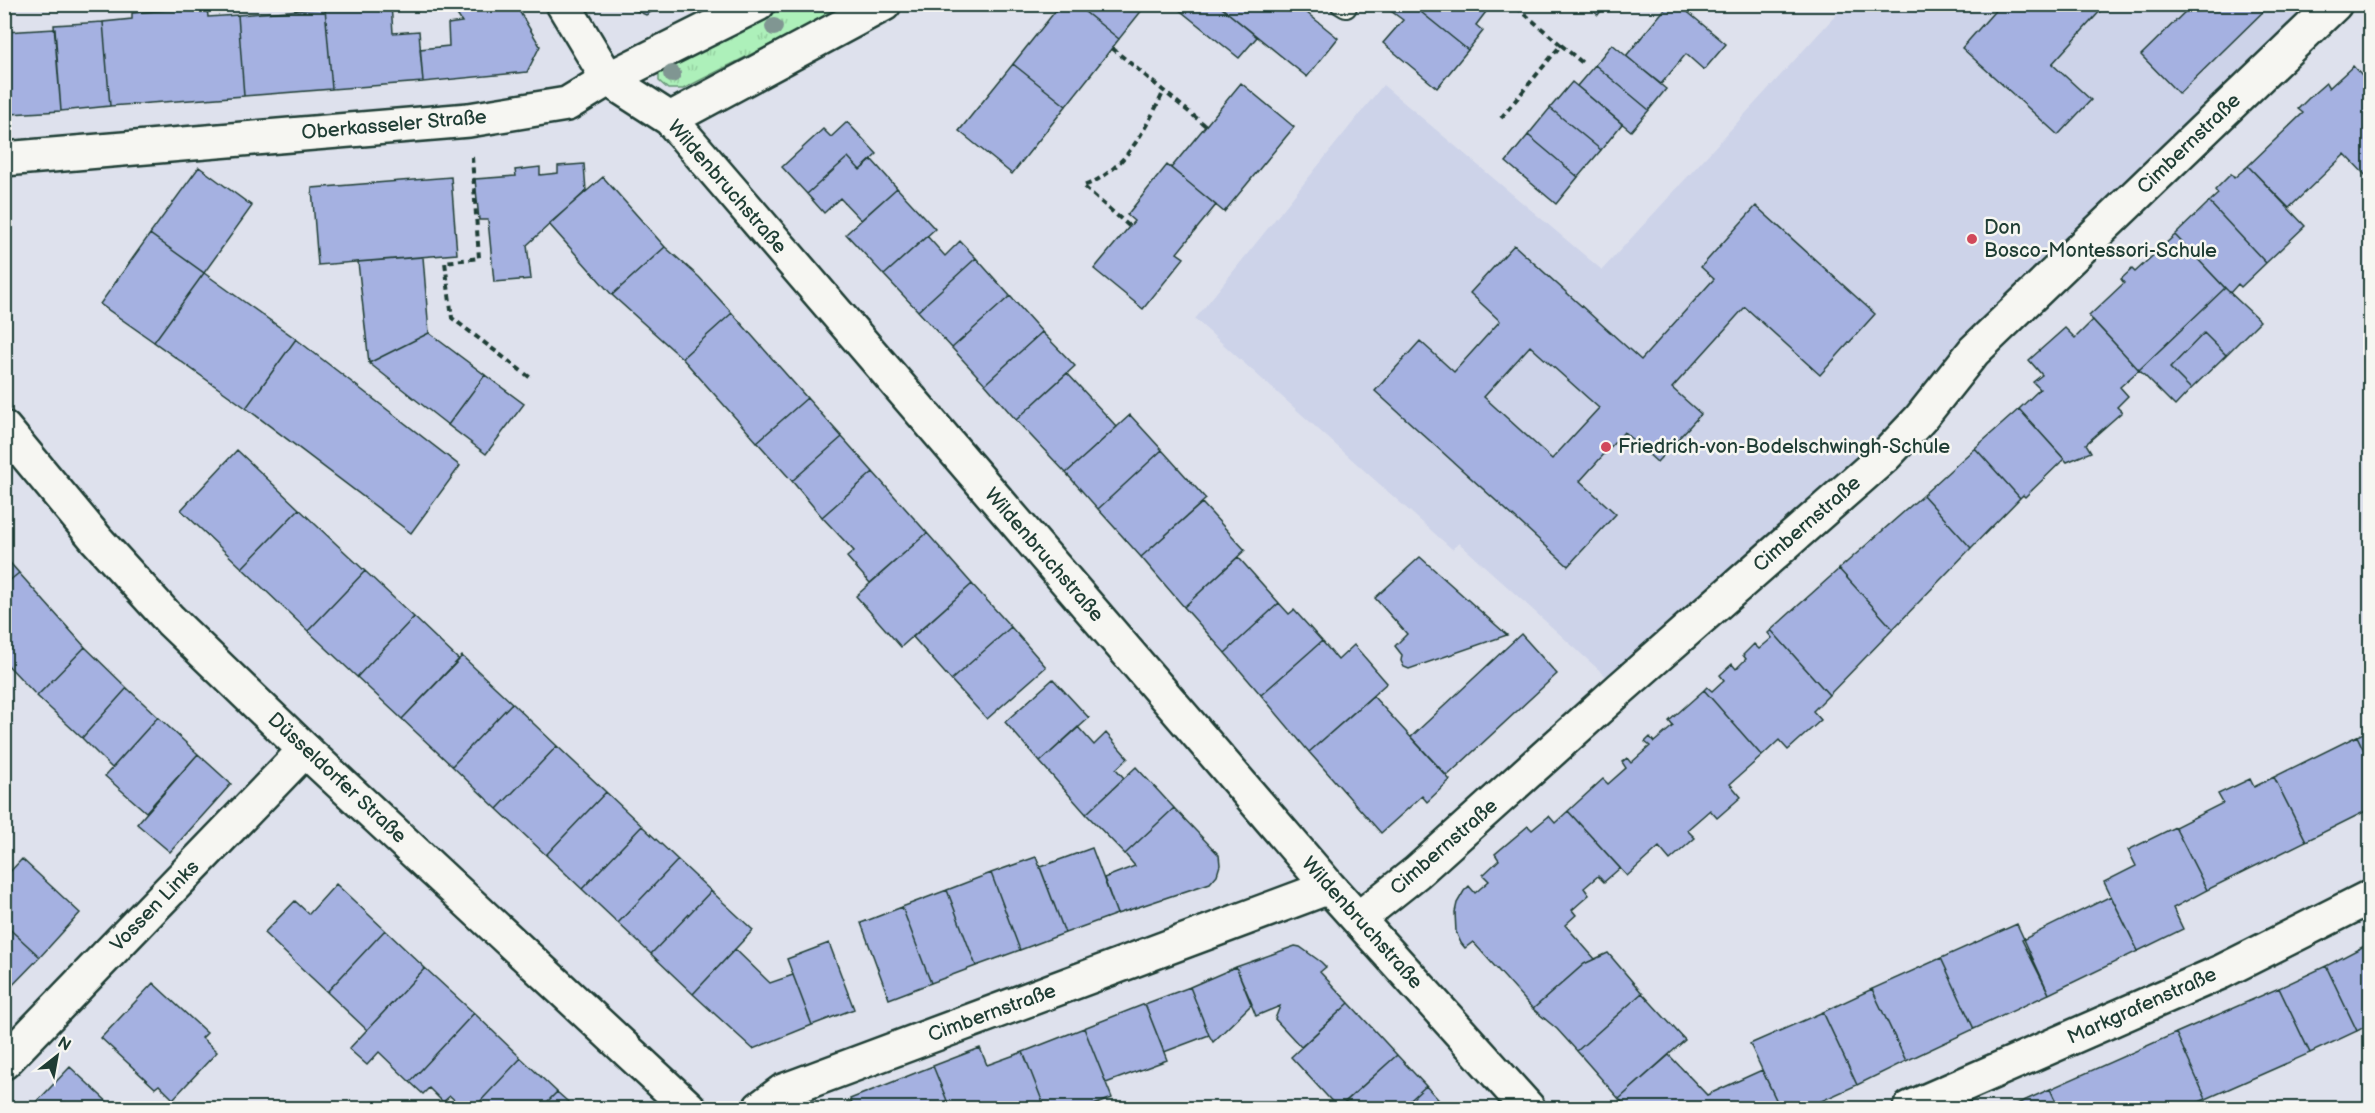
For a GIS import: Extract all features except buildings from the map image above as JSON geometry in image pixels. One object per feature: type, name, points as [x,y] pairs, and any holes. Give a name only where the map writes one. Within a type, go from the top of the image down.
[{"type":"street","name":"Wildenbruchstraße","points":[[563,4],[608,79],[670,119],[1329,887],[1528,1108]]},
{"type":"street","name":"Oberkasseler Straße","points":[[4,159],[469,120],[567,104],[608,79],[758,4]]},
{"type":"street","points":[[670,119],[884,4]]},
{"type":"street","name":"Cimbernstraße","points":[[1358,919],[1417,872],[1620,689],[1885,456],[1920,419],[1974,351],[2335,4]]},
{"type":"street","name":"Düsseldorfer Straße","points":[[4,428],[97,540],[170,620],[305,750],[689,1108]]},
{"type":"street","name":"Vossen Links","points":[[4,1062],[305,750]]},
{"type":"street","name":"Cimbernstraße","points":[[760,1108],[783,1092],[1329,887]]},
{"type":"street","name":"Markgrafenstraße","points":[[1910,1108],[2221,972],[2370,897]]},
{"type":"path","points":[[1513,4],[1584,64]]},
{"type":"path","points":[[1501,118],[1561,45]]},
{"type":"path","points":[[1112,48],[1206,126]]},
{"type":"path","points":[[1129,226],[1083,186],[1099,181],[1135,144],[1148,125],[1164,91]]},
{"type":"path","points":[[469,120],[479,258],[445,262],[452,318],[532,379]]},
{"type":"shaded area","name":"Friedrich-von-Bodelschwingh-Schule","points":[[1845,5],[2335,5],[1620,689],[1459,543],[1452,549],[1195,319],[1383,85],[1602,270]]},
{"type":"green space","points":[[780,5],[848,5],[683,89],[668,89],[659,81],[659,68],[667,58]]},
{"type":"place","name":"Don Bosco-Montessori-Schule","points":[[1972,239]]},
{"type":"place","name":"Friedrich-von-Bodelschwingh-Schule","points":[[1606,447]]}]
